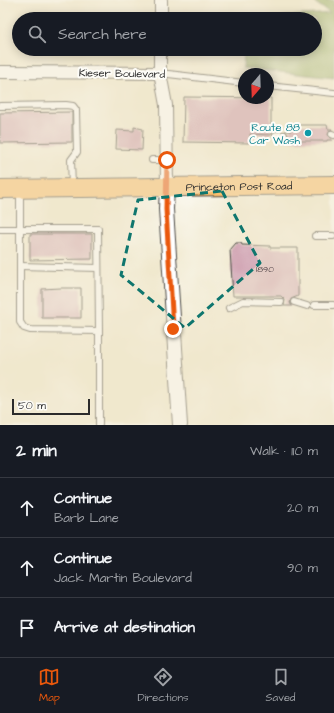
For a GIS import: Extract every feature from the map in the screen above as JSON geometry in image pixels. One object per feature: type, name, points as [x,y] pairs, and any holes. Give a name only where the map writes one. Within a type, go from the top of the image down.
[{"type":"main road","name":"Princeton Post Road","points":[[0,189],[167,188],[278,184],[334,185]]},
{"type":"street","points":[[161,0],[161,12]]},
{"type":"street","points":[[160,56],[160,73],[166,105],[168,239],[180,425]]},
{"type":"street","name":"Kieser Boulevard","points":[[0,72],[160,73]]},
{"type":"lane","name":"Kieser Boulevard","points":[[160,73],[238,82]]},
{"type":"lane","points":[[274,87],[334,93]]},
{"type":"lane","points":[[0,106],[73,106],[76,110],[77,152],[71,160],[72,189]]},
{"type":"lane","points":[[276,135],[284,135]]},
{"type":"lane","points":[[152,160],[167,160]]},
{"type":"lane","points":[[20,189],[20,322],[24,328],[30,330],[99,331]]},
{"type":"lane","points":[[0,229],[98,229],[99,425]]},
{"type":"lane","points":[[314,236],[332,236]]},
{"type":"lane","points":[[20,266],[98,268]]},
{"type":"lane","points":[[229,308],[243,301],[281,302]]},
{"type":"lane","points":[[294,302],[307,306]]},
{"type":"lane","points":[[314,305],[333,305]]},
{"type":"highlighted area","points":[[222,191],[260,263],[185,328],[121,275],[138,200]]},
{"type":"green space","points":[[311,0],[334,0],[334,78],[274,71],[274,68],[243,68],[244,56],[322,56],[322,14],[330,13]]},
{"type":"building","points":[[184,97],[238,98],[238,104],[271,104],[271,135],[250,134],[250,143],[183,142]]},
{"type":"building","points":[[72,112],[72,142],[0,143],[0,113]]},
{"type":"building","name":"Route 88 Car Wash","points":[[291,125],[327,125],[328,129],[332,129],[328,134],[332,140],[284,141],[288,135],[285,131],[291,131]]},
{"type":"building","points":[[134,127],[143,129],[142,150],[116,149],[117,130],[134,131]]},
{"type":"building","points":[[30,234],[92,234],[92,259],[30,260]]},
{"type":"building","points":[[236,243],[241,243],[242,245],[270,246],[270,248],[298,248],[298,296],[291,299],[290,303],[292,306],[284,306],[285,300],[281,296],[233,296],[230,250]]},
{"type":"building","points":[[81,288],[81,318],[42,318],[42,289]]},
{"type":"place","name":"Route 88 Car Wash","points":[[308,133]]},
{"type":"route","points":[[167,160],[166,209],[173,329]]}]
